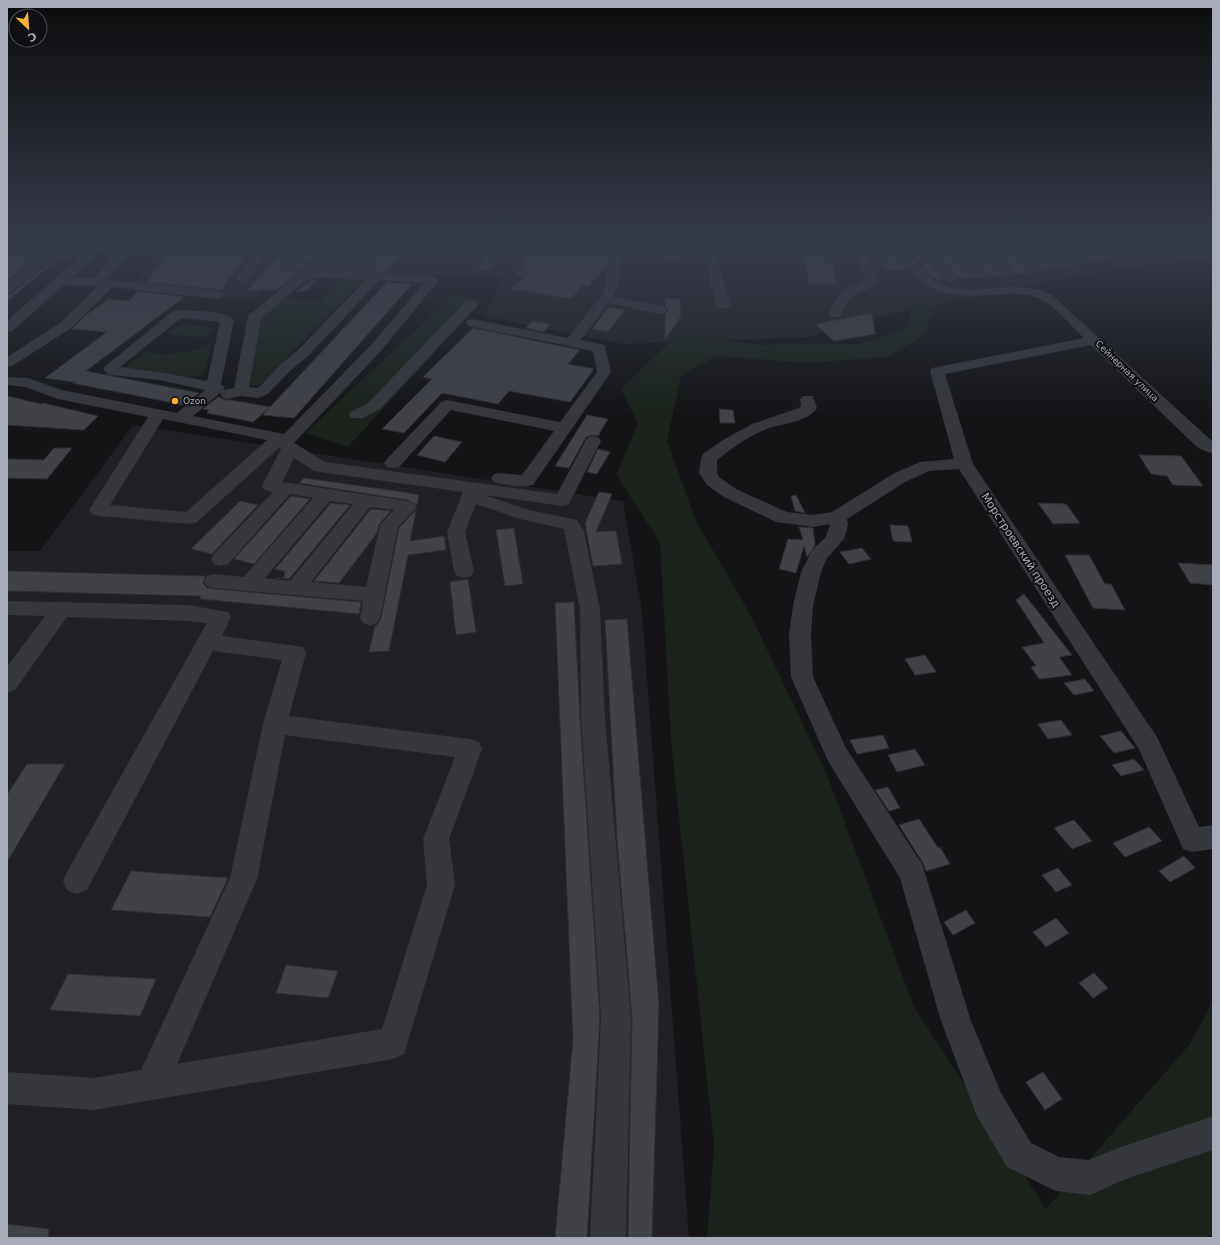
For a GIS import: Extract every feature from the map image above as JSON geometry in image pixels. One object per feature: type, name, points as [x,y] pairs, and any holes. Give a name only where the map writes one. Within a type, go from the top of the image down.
[{"type":"street","points":[[7,328],[41,298]]},
{"type":"street","points":[[7,363],[65,326],[93,298]]},
{"type":"street","points":[[241,391],[255,316],[268,308],[279,298]]},
{"type":"street","points":[[186,419],[223,395],[241,391],[254,393],[263,391],[286,367],[302,354],[356,298]]},
{"type":"street","points":[[158,414],[98,510],[190,518],[285,443],[375,349],[418,298]]},
{"type":"street","points":[[721,298],[723,306]]},
{"type":"street","points":[[835,314],[843,298]]},
{"type":"street","name":"Сейнерная улица","points":[[1047,298],[1209,446]]},
{"type":"street","points":[[572,342],[605,299],[660,310]]},
{"type":"street","points":[[357,415],[374,406],[471,304]]},
{"type":"street","points":[[186,419],[217,390],[213,387],[158,376],[112,370],[110,368],[178,314],[224,318],[227,320],[213,387]]},
{"type":"street","points":[[7,381],[28,383],[58,394],[186,419],[285,443],[393,463],[527,482],[604,372],[600,348],[473,323]]},
{"type":"street","name":"Морстроевский проезд","points":[[1094,340],[937,371],[964,464],[1149,744],[1192,840],[1213,837]]},
{"type":"street","points":[[808,399],[809,408],[801,414],[759,427],[725,445],[709,458],[708,473],[713,481],[730,494],[783,518],[813,521],[837,517],[898,478],[926,466],[964,464]]},
{"type":"street","points":[[393,463],[447,405],[564,428]]},
{"type":"street","points":[[285,443],[320,466],[471,492],[563,500],[593,441]]},
{"type":"street","points":[[285,443],[271,486],[408,507],[389,525],[370,618]]},
{"type":"street","points":[[1209,446],[1213,465]]},
{"type":"street","points":[[220,559],[286,488]]},
{"type":"street","points":[[464,571],[456,532],[471,492]]},
{"type":"street","points":[[471,492],[526,515],[570,524],[575,532],[590,609],[593,718],[616,1017],[608,1238]]},
{"type":"street","points":[[249,584],[326,494]]},
{"type":"street","points":[[295,588],[366,500]]},
{"type":"street","points":[[837,517],[839,525],[835,539],[819,555],[811,572],[803,606],[800,634],[802,677],[837,754],[912,874],[956,1020],[989,1104],[1019,1155],[1056,1174],[1090,1178],[1118,1165],[1213,1133]]},
{"type":"street","points":[[214,581],[375,595]]},
{"type":"street","points":[[7,608],[188,614],[221,617],[77,881]]},
{"type":"street","points":[[7,684],[62,609]]},
{"type":"street","points":[[151,1085],[243,879],[275,724],[295,653],[207,642]]},
{"type":"street","points":[[7,1088],[94,1094],[393,1043],[441,885],[436,839],[470,749],[275,724]]},
{"type":"shaded area","points":[[227,298],[257,298],[255,301]]},
{"type":"shaded area","points":[[284,298],[320,302],[324,298],[345,298],[261,384],[257,386],[250,386],[259,320]]},
{"type":"shaded area","points":[[451,298],[471,298],[482,301],[348,447],[305,433]]},
{"type":"shaded area","points":[[493,298],[966,298],[894,313],[808,337],[624,344],[484,316]]},
{"type":"shaded area","points":[[914,303],[937,304],[922,336],[888,357],[806,363],[716,356],[681,376],[667,441],[696,521],[750,614],[825,770],[914,1007],[1046,1209],[1190,1044],[1213,1001],[1213,1238],[707,1238],[714,1146],[671,741],[660,542],[616,475],[638,424],[621,389],[679,333],[759,345],[859,344],[906,329]]},
{"type":"shaded area","points":[[179,324],[215,328],[203,338],[167,334]]},
{"type":"shaded area","points":[[211,344],[205,372],[198,376],[187,377],[125,368],[145,352],[170,354],[187,352]]},
{"type":"shaded area","points":[[133,425],[623,501],[642,611],[689,1238],[7,1238],[7,551],[40,551]]},
{"type":"building","points":[[132,298],[183,298],[86,371],[199,393],[184,405],[72,383],[75,382],[45,378],[107,332],[72,329],[86,315],[109,299],[129,301]]},
{"type":"building","points":[[372,298],[400,298],[294,418],[263,415],[269,408],[253,422],[207,413],[209,410],[203,409],[218,397],[226,400],[270,407]]},
{"type":"building","points":[[665,299],[680,299],[681,316],[665,340],[665,315],[668,311],[665,305]]},
{"type":"building","points":[[609,307],[625,310],[608,332],[592,329]]},
{"type":"building","points":[[872,313],[875,334],[834,341],[815,324]]},
{"type":"building","points":[[532,321],[550,324],[544,332],[526,328]]},
{"type":"building","points":[[473,328],[580,350],[568,364],[594,369],[570,402],[509,391],[498,404],[442,393],[404,433],[382,429],[432,379],[423,377]]},
{"type":"building","points":[[7,396],[98,416],[84,430],[7,425]]},
{"type":"building","points":[[719,409],[733,410],[735,423],[720,423]]},
{"type":"building","points":[[587,415],[608,419],[598,436],[593,435],[586,437],[569,468],[555,466]]},
{"type":"building","points":[[434,436],[462,442],[445,462],[417,455]]},
{"type":"building","points":[[54,448],[72,448],[47,479],[7,478],[7,459],[44,460]]},
{"type":"building","points":[[598,449],[610,452],[597,474],[587,472]]},
{"type":"building","points":[[1139,455],[1181,456],[1203,486],[1173,485],[1167,476],[1151,474]]},
{"type":"building","points":[[304,478],[419,495],[417,505],[408,500],[299,483]]},
{"type":"building","points":[[599,492],[612,494],[596,532],[616,531],[622,564],[593,566],[585,523]]},
{"type":"building","points":[[796,495],[805,513],[795,511],[791,496]]},
{"type":"building","points":[[291,496],[310,499],[254,564],[234,559]]},
{"type":"building","points":[[240,501],[258,505],[212,554],[191,549]]},
{"type":"building","points":[[331,503],[350,505],[289,579],[276,578],[284,578],[285,571],[275,569]]},
{"type":"building","points":[[1038,503],[1066,504],[1080,523],[1053,524]]},
{"type":"building","points":[[371,509],[391,511],[379,524],[377,533],[339,583],[314,581]]},
{"type":"building","points":[[416,510],[410,541],[444,536],[446,550],[408,555],[389,651],[369,652],[375,626],[381,618],[399,528]]},
{"type":"building","points":[[890,525],[908,526],[912,542],[893,541]]},
{"type":"building","points":[[799,527],[813,528],[815,545],[807,557],[804,546],[796,573],[779,569],[788,539],[803,540]]},
{"type":"building","points":[[514,528],[523,584],[505,586],[496,530]]},
{"type":"building","points":[[862,548],[871,559],[849,564],[840,552]]},
{"type":"building","points":[[1065,555],[1089,555],[1105,584],[1111,584],[1125,610],[1093,608]]},
{"type":"building","points":[[1178,563],[1213,565],[1213,585],[1190,583]]},
{"type":"building","points":[[7,571],[205,576],[203,582],[206,587],[214,589],[361,602],[359,614],[200,599],[201,596],[7,591]]},
{"type":"building","points":[[468,579],[476,632],[456,635],[450,582]]},
{"type":"building","points":[[1024,594],[1072,655],[1059,657],[1072,675],[1039,679],[1031,667],[1036,666],[1022,647],[1044,643],[1016,600]]},
{"type":"building","points":[[574,602],[580,718],[600,1017],[587,1238],[555,1238],[573,1039],[555,603]]},
{"type":"building","points":[[627,619],[659,1004],[652,1238],[628,1238],[632,1017],[617,840],[605,620]]},
{"type":"building","points":[[925,655],[936,672],[915,675],[905,659]]},
{"type":"building","points":[[1085,679],[1094,691],[1074,695],[1064,683]]},
{"type":"building","points":[[1061,720],[1072,735],[1048,739],[1038,724]]},
{"type":"building","points":[[1121,731],[1135,748],[1114,753],[1100,736]]},
{"type":"building","points":[[883,735],[889,748],[857,754],[850,740]]},
{"type":"building","points":[[915,749],[925,765],[897,772],[888,755]]},
{"type":"building","points":[[1134,759],[1144,770],[1121,776],[1112,765]]},
{"type":"building","points":[[27,764],[65,764],[7,862],[7,795]]},
{"type":"building","points":[[888,787],[900,808],[889,811],[875,790]]},
{"type":"building","points":[[919,819],[938,848],[940,847],[950,864],[926,871],[923,863],[899,825]]},
{"type":"building","points":[[1074,820],[1092,841],[1072,849],[1054,828]]},
{"type":"building","points":[[1149,827],[1162,841],[1125,857],[1113,843]]},
{"type":"building","points":[[1184,856],[1195,868],[1170,882],[1159,871]]},
{"type":"building","points":[[1058,868],[1072,885],[1056,892],[1042,875]]},
{"type":"building","points":[[131,871],[228,878],[210,917],[111,910]]},
{"type":"building","points":[[966,910],[975,923],[953,935],[944,922]]},
{"type":"building","points":[[1056,918],[1069,933],[1046,947],[1033,932]]},
{"type":"building","points":[[286,965],[338,971],[328,998],[276,993]]},
{"type":"building","points":[[1094,973],[1108,988],[1093,998],[1079,983]]},
{"type":"building","points":[[68,974],[156,979],[140,1016],[50,1010]]},
{"type":"building","points":[[1043,1072],[1062,1099],[1045,1110],[1026,1082]]},
{"type":"building","points":[[7,1224],[49,1229],[48,1238],[7,1238]]},
{"type":"place","name":"Ozon","points":[[175,401]]}]
